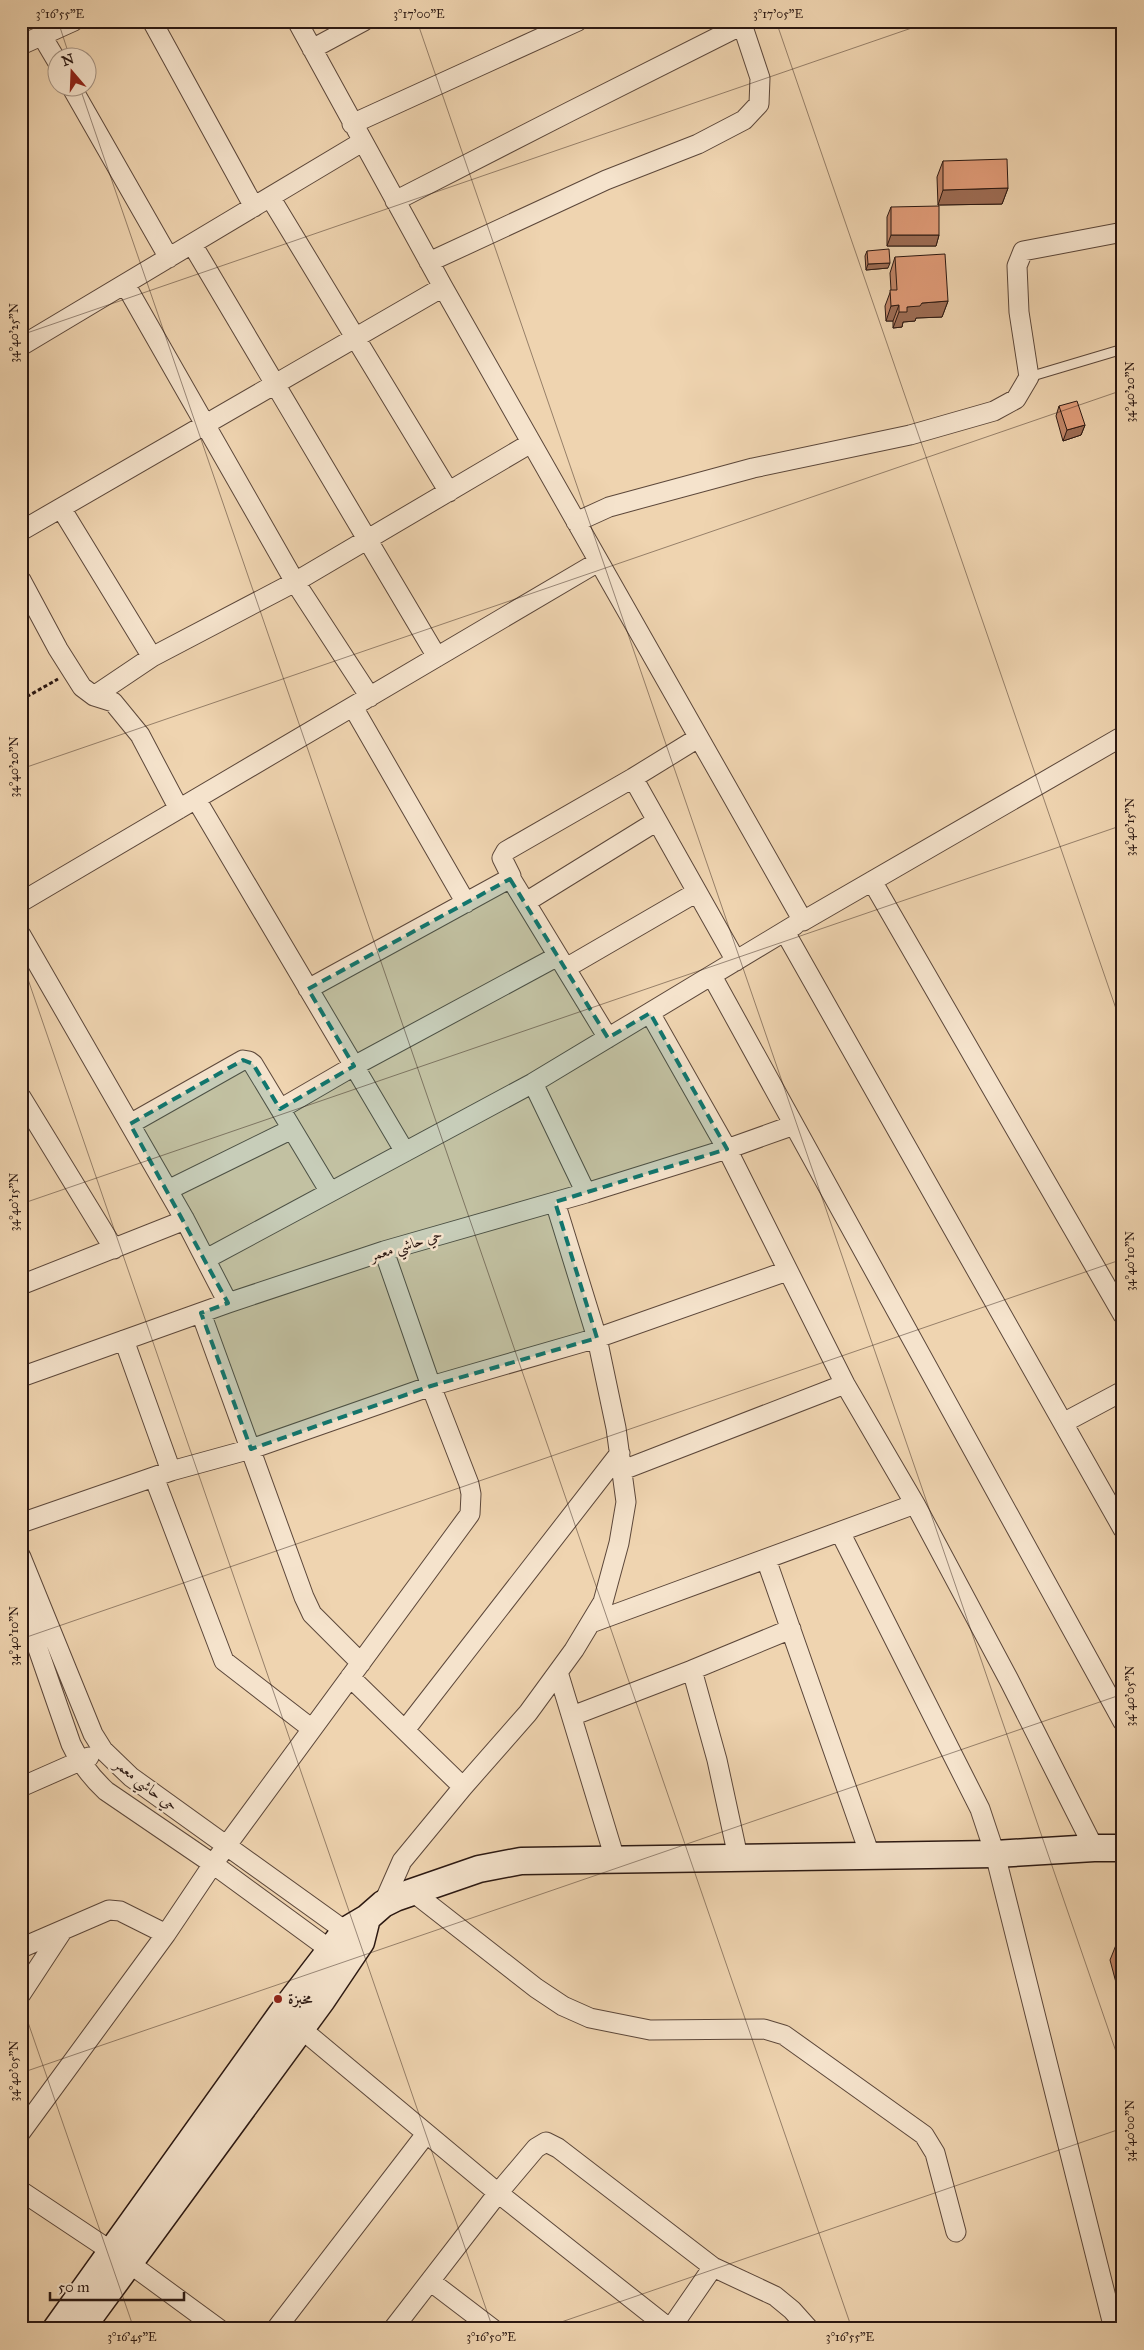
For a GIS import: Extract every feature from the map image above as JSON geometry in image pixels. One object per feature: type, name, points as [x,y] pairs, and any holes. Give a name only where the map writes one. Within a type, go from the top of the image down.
[{"type":"street","points":[[21,45],[74,21]]},
{"type":"street","points":[[152,21],[254,207]]},
{"type":"street","points":[[297,21],[443,287],[803,921]]},
{"type":"street","points":[[312,49],[364,21]]},
{"type":"street","points":[[352,124],[578,21]]},
{"type":"street","points":[[395,201],[742,23],[760,78],[759,104],[744,120],[698,144],[606,180],[429,262]]},
{"type":"street","points":[[42,36],[49,48]]},
{"type":"street","points":[[78,98],[169,258]]},
{"type":"street","points":[[21,346],[362,142]]},
{"type":"street","points":[[270,197],[357,337],[449,492]]},
{"type":"street","points":[[576,522],[610,507],[752,468],[910,435],[994,411],[1016,399],[1029,377],[1019,312],[1017,266],[1022,251],[1123,232]]},
{"type":"street","points":[[192,244],[369,539],[437,657]]},
{"type":"street","points":[[125,284],[295,582],[370,697]]},
{"type":"street","points":[[21,531],[443,287]]},
{"type":"street","points":[[94,696],[152,657],[295,582],[531,443]]},
{"type":"street","points":[[61,508],[152,657]]},
{"type":"street","points":[[21,902],[598,562]]},
{"type":"street","points":[[21,580],[58,649],[82,687],[94,696],[113,702],[140,735],[179,809]]},
{"type":"street","points":[[353,707],[466,903]]},
{"type":"street","points":[[206,1259],[533,1083],[803,921],[1123,736]]},
{"type":"street","points":[[608,1038],[510,877],[502,858],[506,851],[633,778],[698,738]]},
{"type":"street","points":[[633,778],[736,961]]},
{"type":"street","points":[[196,799],[405,1152]]},
{"type":"street","points":[[526,902],[657,822]]},
{"type":"street","points":[[308,988],[466,903],[510,877]]},
{"type":"street","points":[[872,881],[1123,1315]]},
{"type":"street","points":[[280,1109],[354,1066],[697,892]]},
{"type":"street","points":[[785,932],[1123,1529]]},
{"type":"street","points":[[21,935],[185,1220],[228,1303]]},
{"type":"street","points":[[712,976],[1123,1722]]},
{"type":"street","points":[[650,1013],[727,1149],[787,1271],[846,1384],[914,1504],[1009,1680],[1094,1848]]},
{"type":"street","points":[[130,1124],[243,1060],[249,1061],[253,1064],[330,1192]]},
{"type":"street","points":[[533,1083],[586,1193]]},
{"type":"street","points":[[21,1097],[114,1250]]},
{"type":"street","name":"حي حاشي معمر","points":[[21,1377],[228,1303],[384,1251],[586,1193],[727,1149],[794,1124]]},
{"type":"street","points":[[168,1190],[292,1129]]},
{"type":"street","points":[[56,2329],[120,2257],[355,1935],[402,1861],[463,1787],[528,1713],[558,1672],[603,1602],[622,1528],[626,1502],[621,1461],[597,1338],[555,1202]]},
{"type":"street","points":[[21,1285],[114,1250],[185,1220]]},
{"type":"street","points":[[21,2132],[166,1934],[213,1864],[470,1514],[471,1494],[469,1484],[431,1386],[384,1251]]},
{"type":"street","points":[[21,1523],[162,1474],[251,1450],[431,1386],[597,1338],[787,1271]]},
{"type":"street","points":[[201,1313],[304,1597],[312,1614],[405,1730],[463,1787]]},
{"type":"street","points":[[124,1340],[162,1474],[224,1661],[312,1729]]},
{"type":"street","points":[[405,1730],[621,1461],[846,1384]]},
{"type":"street","points":[[1063,1423],[1123,1391]]},
{"type":"street","points":[[591,1622],[914,1504]]},
{"type":"street","points":[[840,1532],[980,1809],[995,1854],[1114,2329]]},
{"type":"street","name":"حي حاشي معمر","points":[[21,1557],[93,1734],[103,1750],[131,1777],[355,1935]]},
{"type":"street","points":[[766,1559],[870,1855]]},
{"type":"street","name":"حي حاشي معمر","points":[[21,1600],[71,1744],[79,1762],[106,1792],[213,1864],[355,1935]]},
{"type":"street","points":[[572,1716],[692,1670],[791,1629]]},
{"type":"street","points":[[692,1670],[717,1760],[738,1857]]},
{"type":"street","points":[[558,1672],[615,1859]]},
{"type":"street","points":[[21,1787],[103,1750]]},
{"type":"street","points":[[355,1935],[413,1892],[479,1869],[521,1861],[995,1854],[1123,1848]]},
{"type":"street","points":[[413,1892],[536,1988],[564,2006],[590,2018],[650,2030],[764,2029],[784,2035],[924,2135],[935,2153],[956,2232]]},
{"type":"street","points":[[21,1948],[109,1910],[120,1911],[166,1934]]},
{"type":"street","points":[[21,1994],[63,1930]]},
{"type":"street","points":[[292,2021],[498,2193],[670,2328],[713,2267]]},
{"type":"street","points":[[276,2329],[426,2134]]},
{"type":"street","points":[[393,2329],[498,2193],[539,2145],[550,2142],[713,2267],[775,2296],[792,2310],[809,2329]]},
{"type":"street","points":[[21,2191],[120,2257],[219,2329]]},
{"type":"street","points":[[81,2329],[120,2257]]},
{"type":"street","points":[[430,2281],[494,2329]]},
{"type":"lane","points":[[1029,377],[1123,349]]},
{"type":"path","points":[[21,700],[72,671]]},
{"type":"highlighted area","points":[[510,879],[608,1038],[650,1013],[727,1149],[555,1202],[597,1338],[431,1386],[251,1449],[201,1313],[228,1303],[130,1124],[243,1060],[253,1064],[280,1109],[354,1066],[308,989]]},
{"type":"building","points":[[1007,159],[1008,188],[943,190],[943,161]]},
{"type":"building","points":[[939,206],[939,235],[891,235],[891,207]]},
{"type":"building","points":[[889,249],[890,263],[868,264],[867,251]]},
{"type":"building","points":[[945,254],[948,301],[922,303],[920,306],[907,307],[907,312],[899,312],[899,305],[891,306],[890,290],[897,290],[895,257]]},
{"type":"building","points":[[1077,401],[1085,425],[1067,430],[1059,406]]},
{"type":"building","points":[[1123,1943],[1123,1972],[1116,1945]]},
{"type":"place","name":"مخبزة","points":[[278,1999]]}]
